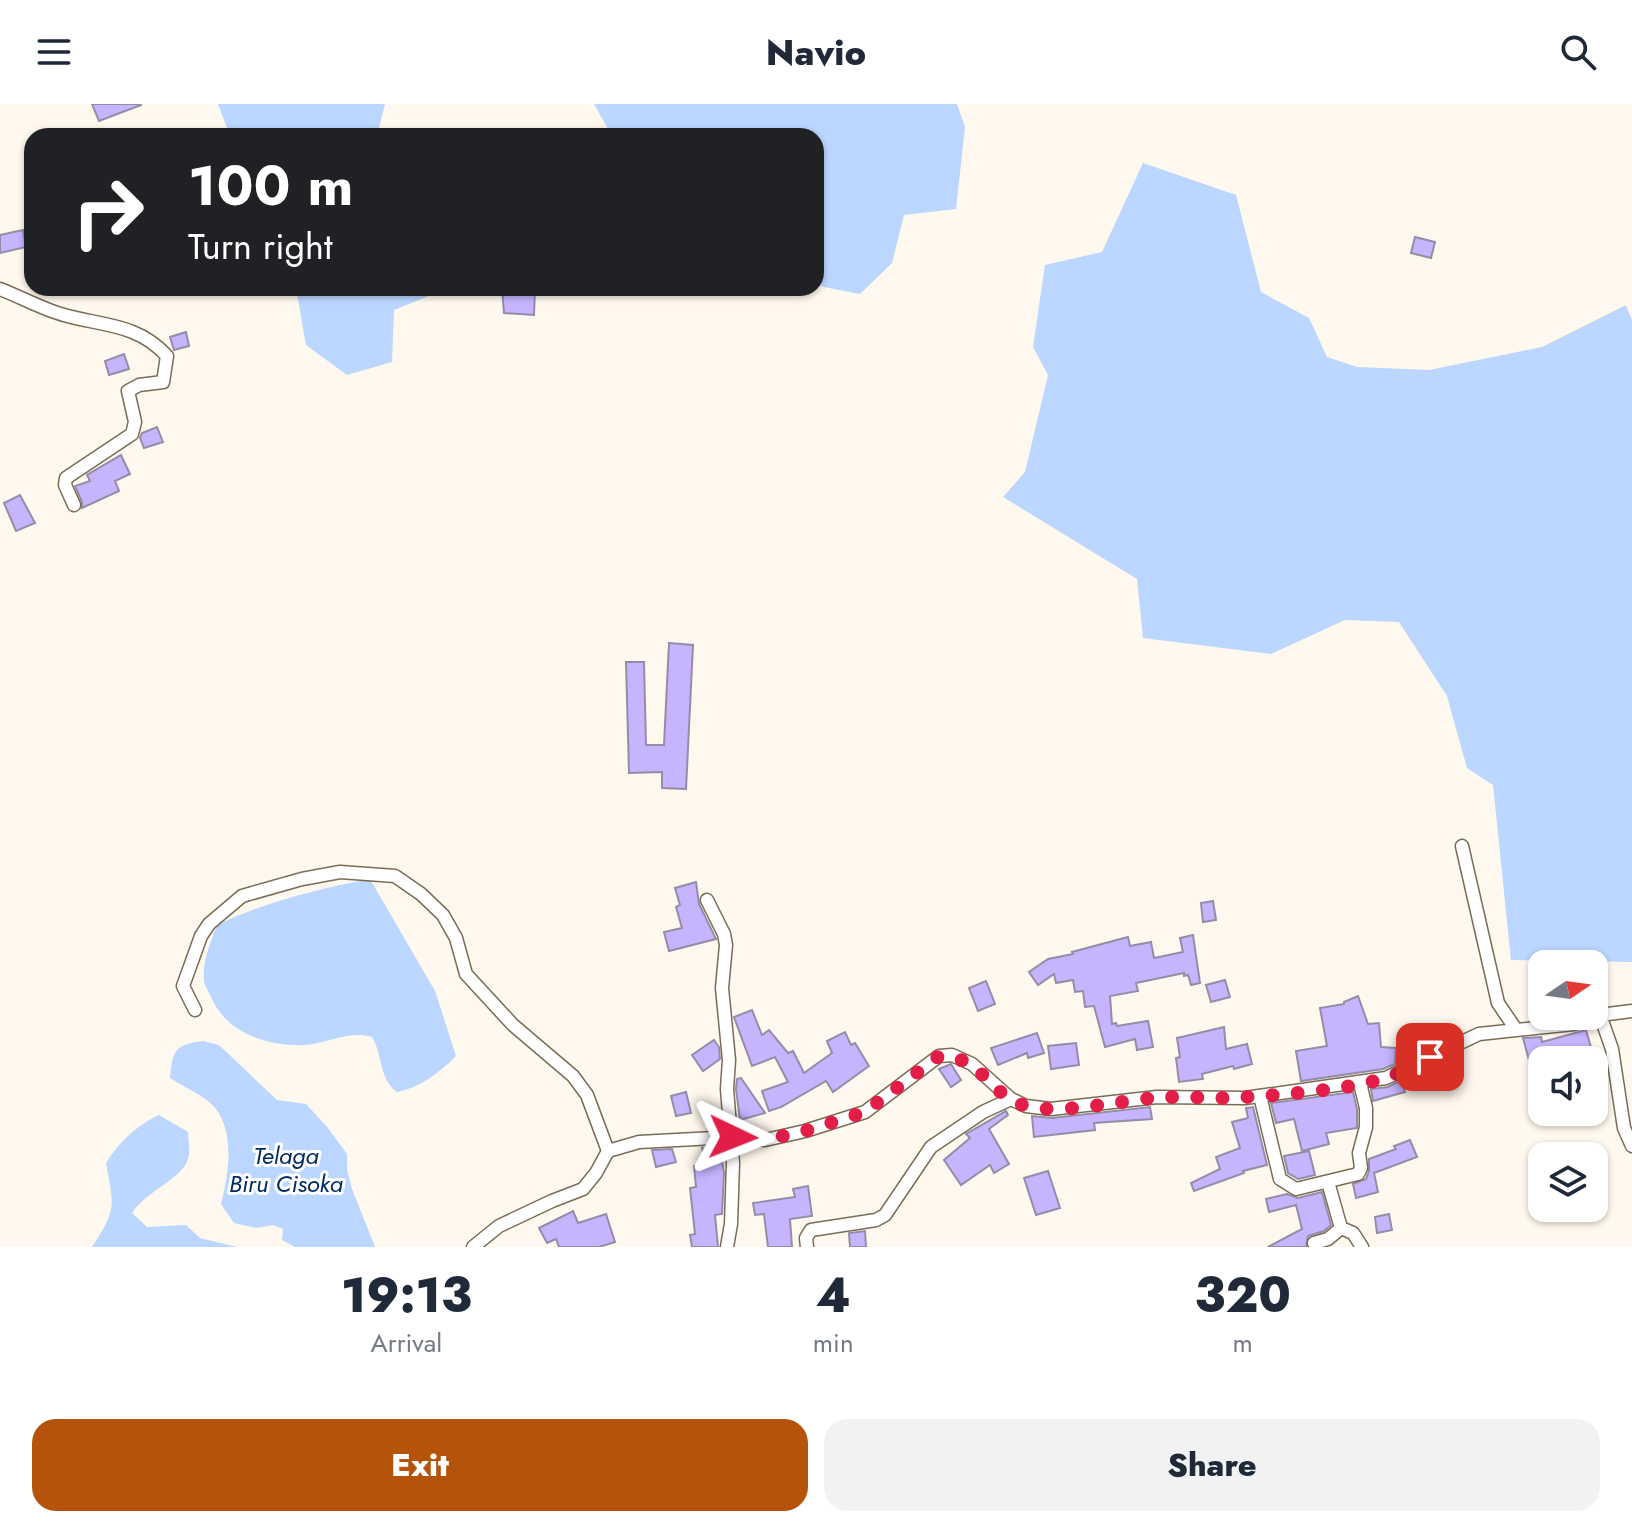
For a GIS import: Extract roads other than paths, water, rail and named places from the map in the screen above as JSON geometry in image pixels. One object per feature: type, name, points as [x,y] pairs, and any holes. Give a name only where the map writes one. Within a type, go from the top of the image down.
[{"type":"street","points":[[0,289],[64,315],[112,323],[144,338],[167,356],[163,382],[139,385],[128,391],[135,422],[132,434],[66,478],[65,485],[74,505]]},
{"type":"street","points":[[1462,846],[1498,1003],[1515,1028]]},
{"type":"street","points":[[195,1010],[183,986],[201,936],[209,924],[242,896],[340,872],[395,876],[421,894],[443,915],[456,938],[466,974],[513,1025],[573,1076],[587,1095],[608,1151]]},
{"type":"street","points":[[707,900],[724,934],[726,945],[722,988],[729,1060],[728,1114],[733,1137],[731,1224],[727,1247]]},
{"type":"street","points":[[1608,1014],[1632,1011]]},
{"type":"street","points":[[473,1247],[499,1226],[583,1189],[608,1151],[639,1142],[733,1137],[765,1140],[805,1131],[865,1112],[939,1056],[952,1055],[972,1064],[1011,1099],[1026,1106],[1051,1109],[1157,1097],[1260,1096],[1360,1083],[1386,1078],[1479,1034],[1528,1027]]},
{"type":"street","points":[[1605,1030],[1612,1049],[1624,1128],[1632,1146]]},
{"type":"street","points":[[1260,1096],[1280,1179],[1296,1189],[1358,1174],[1366,1118],[1360,1083]]},
{"type":"street","points":[[807,1247],[806,1238],[811,1230],[876,1220],[885,1215],[931,1147],[983,1112],[1011,1099]]},
{"type":"street","points":[[1328,1182],[1341,1228]]},
{"type":"street","points":[[1314,1243],[1328,1239],[1341,1228]]},
{"type":"street","points":[[1341,1228],[1353,1233],[1362,1247]]},
{"type":"water","points":[[218,104],[385,104],[379,128],[227,128]]},
{"type":"water","points":[[594,104],[957,104],[965,127],[956,209],[904,215],[892,263],[860,294],[824,287],[824,128],[608,128]]},
{"type":"water","points":[[1143,163],[1236,195],[1261,292],[1309,318],[1327,357],[1357,367],[1429,370],[1542,347],[1626,305],[1632,320],[1632,962],[1608,962],[1608,950],[1528,950],[1528,960],[1511,960],[1493,785],[1467,768],[1447,696],[1399,622],[1345,620],[1271,654],[1143,638],[1137,579],[1003,497],[1025,472],[1048,375],[1033,347],[1045,265],[1102,252]]},
{"type":"water","points":[[297,296],[429,296],[394,310],[392,362],[347,375],[306,345]]},
{"type":"water","points":[[370,879],[435,991],[456,1056],[429,1078],[397,1092],[387,1081],[372,1037],[347,1036],[305,1045],[263,1040],[238,1029],[227,1020],[204,982],[206,959],[217,925],[292,897]]},
{"type":"water","name":"Telaga Biru Cisoka","points":[[203,1041],[219,1045],[277,1100],[306,1104],[328,1128],[347,1154],[352,1189],[375,1247],[295,1247],[282,1240],[283,1229],[273,1225],[256,1228],[234,1223],[221,1204],[228,1164],[223,1122],[208,1101],[170,1078],[177,1050]]},
{"type":"water","name":"Telaga Biru Cisoka","points":[[159,1115],[188,1132],[188,1159],[179,1173],[132,1213],[147,1227],[186,1225],[200,1238],[237,1247],[92,1247],[110,1215],[112,1199],[106,1163],[129,1135]]}]
